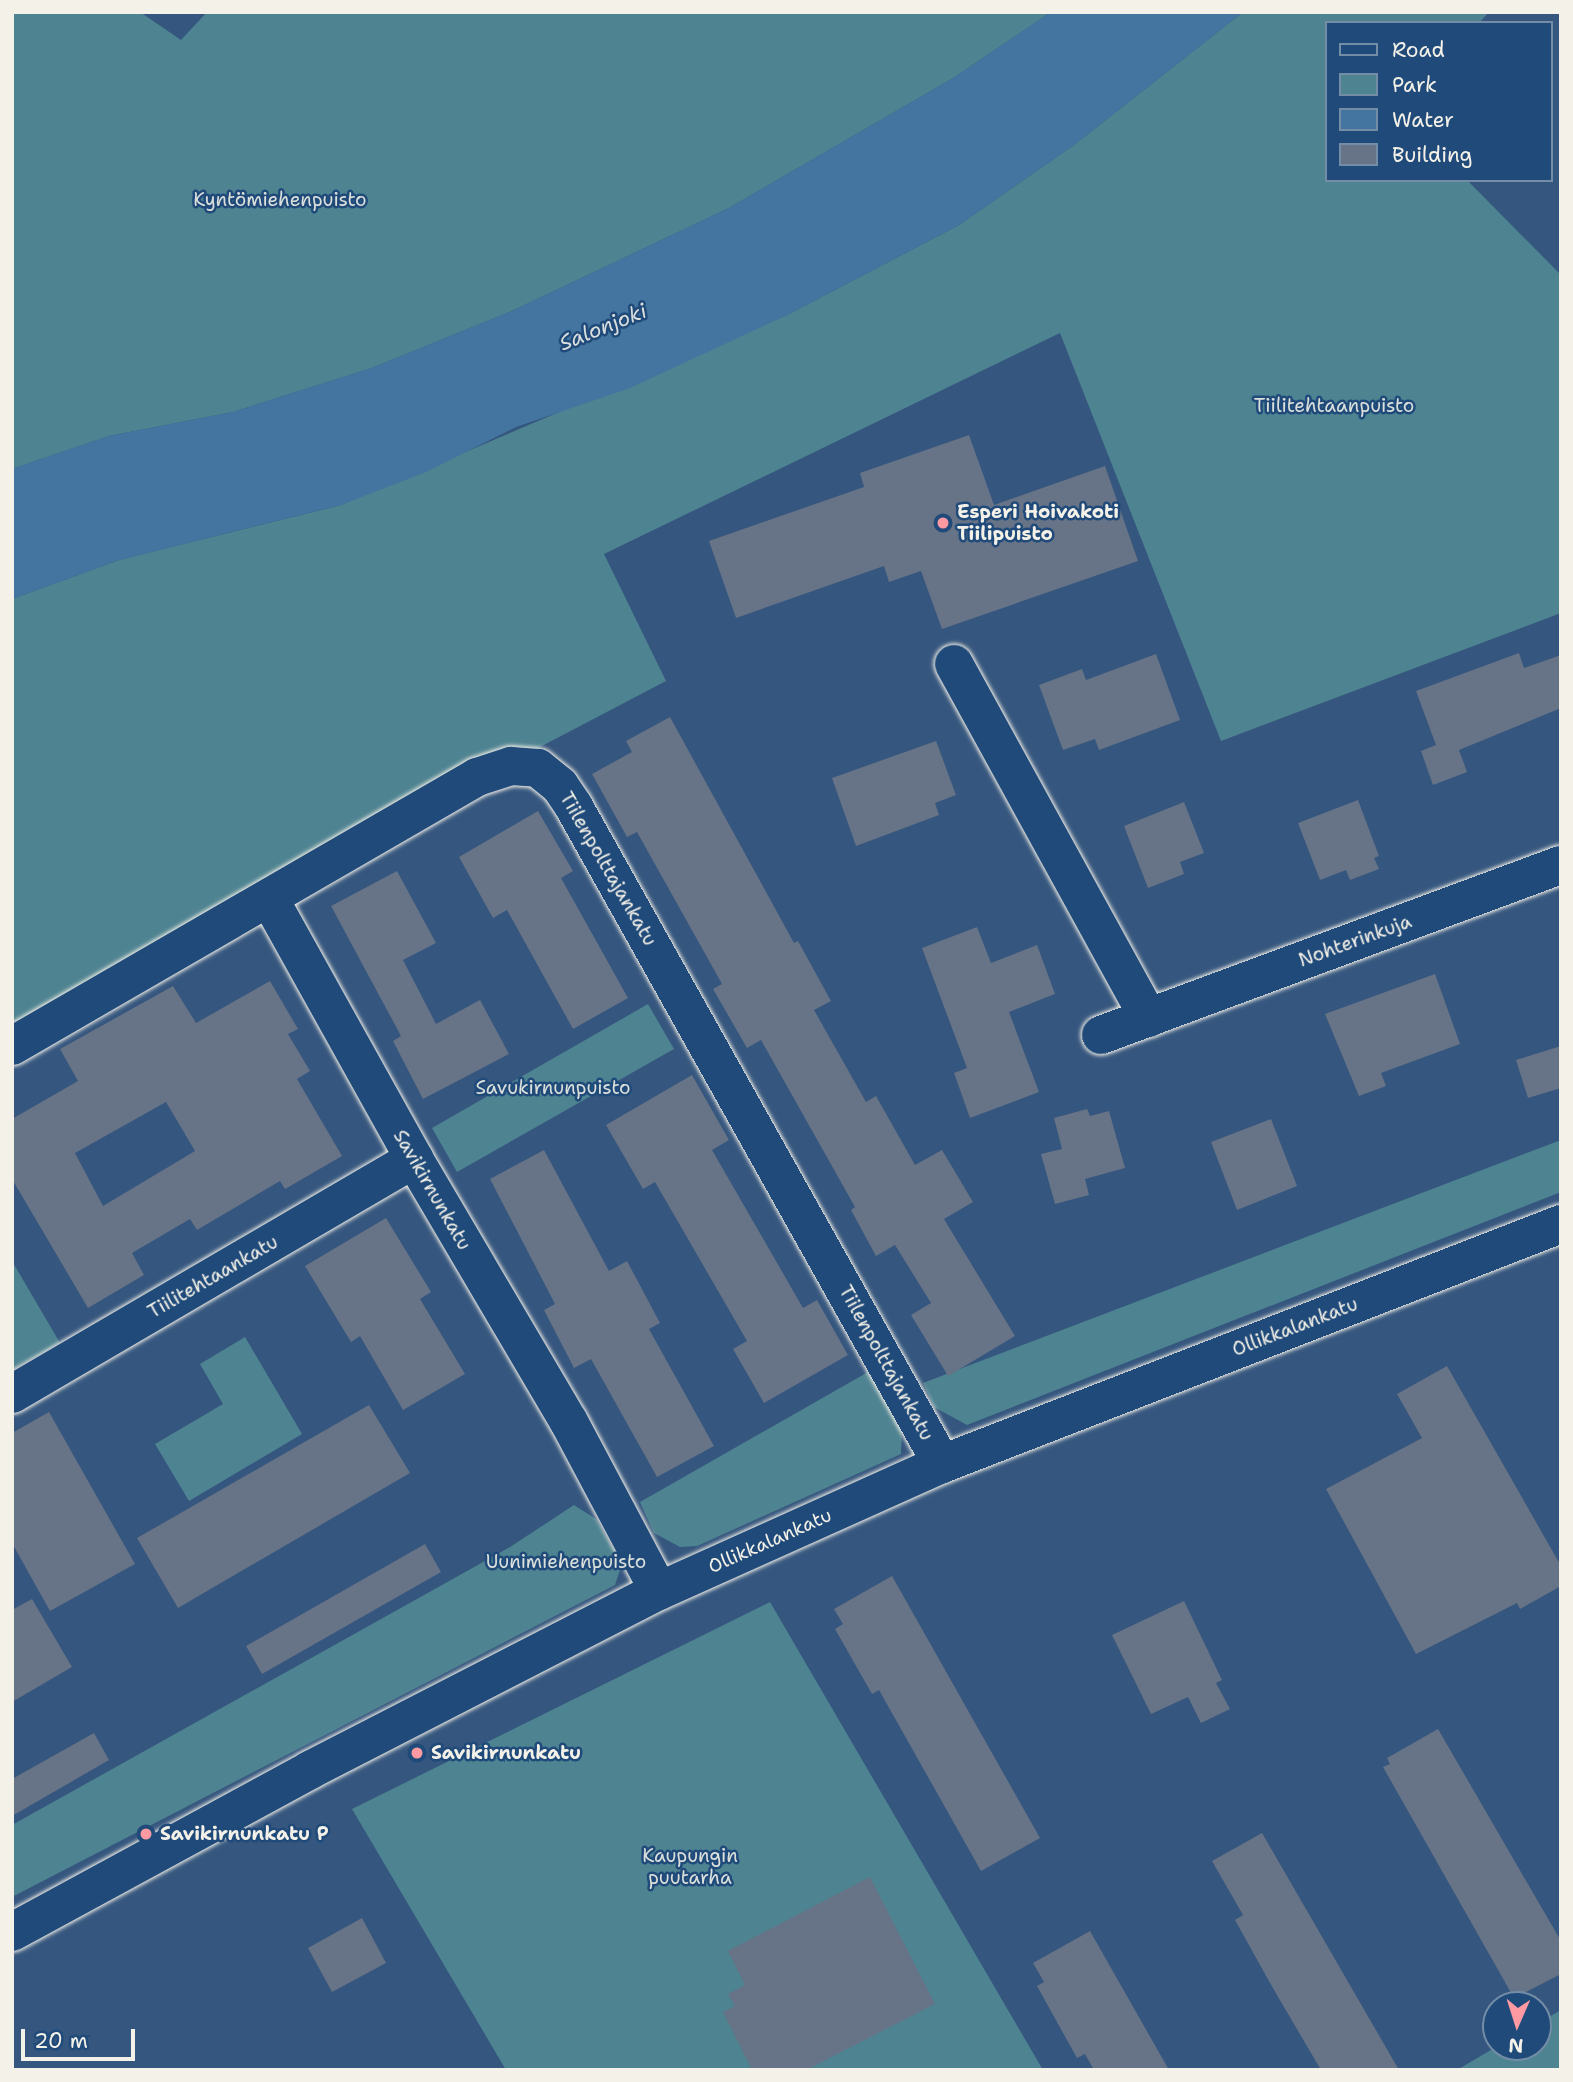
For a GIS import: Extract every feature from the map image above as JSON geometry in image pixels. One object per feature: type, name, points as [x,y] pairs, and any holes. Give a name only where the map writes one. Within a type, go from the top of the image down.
[{"type":"street","points":[[954,664],[1149,1018]]},
{"type":"street","name":"Tiilenpolttajankatu","points":[[12,1046],[477,776],[510,766],[538,768],[559,786],[942,1464]]},
{"type":"street","name":"Nohterinkuja","points":[[1101,1035],[1561,864]]},
{"type":"street","name":"Savikirnunkatu","points":[[269,898],[414,1159],[569,1422],[659,1591]]},
{"type":"street","name":"Tiilitehtaankatu","points":[[12,1394],[414,1159]]},
{"type":"street","name":"Ollikkalankatu","points":[[12,1932],[322,1764],[659,1591],[942,1464],[1561,1224]]},
{"type":"green space","name":"Kyntömiehenpuisto","points":[[12,12],[140,12],[181,40],[207,12],[1051,12],[955,77],[729,208],[512,311],[372,368],[233,412],[109,436],[12,469]]},
{"type":"green space","name":"Tiilitehtaanpuisto","points":[[1243,12],[1489,12],[1481,21],[1324,21],[1324,182],[1469,182],[1561,275],[1561,613],[1221,741],[1060,333],[604,554],[666,681],[12,1024],[12,599],[119,560],[341,505],[787,315],[959,225],[1074,145]]},
{"type":"green space","name":"Savukirnunpuisto","points":[[648,1004],[674,1049],[457,1172],[432,1128]]},
{"type":"green space","points":[[1561,1140],[1561,1192],[967,1425],[934,1407],[923,1383]]},
{"type":"green space","points":[[12,1261],[60,1343],[12,1370]]},
{"type":"green space","points":[[245,1337],[302,1434],[189,1501],[155,1444],[223,1404],[200,1364]]},
{"type":"green space","name":"Uunimiehenpuisto","points":[[868,1372],[902,1426],[901,1454],[697,1546],[680,1547],[654,1533],[640,1502]]},
{"type":"green space","name":"Uunimiehenpuisto","points":[[574,1505],[596,1519],[622,1564],[615,1585],[12,1897],[12,1825],[510,1547]]},
{"type":"green space","name":"Kaupungin puutarha","points":[[770,1602],[1043,2070],[506,2070],[352,1809]]},
{"type":"green space","points":[[1561,2010],[1561,2070],[1457,2070],[1482,2055],[1482,2061],[1552,2061],[1552,2015]]},
{"type":"water","name":"Salonjoki","points":[[1051,12],[1243,12],[1074,145],[959,225],[787,315],[630,388],[516,427],[426,472],[341,505],[119,560],[12,599],[12,469],[109,436],[233,412],[372,368],[512,311],[729,208],[955,77]]},
{"type":"building","name":"Esperi Hoivakoti Tiilipuisto","points":[[969,435],[994,505],[1105,466],[1138,561],[942,629],[921,571],[889,582],[884,566],[736,618],[709,541],[864,487],[860,473]]},
{"type":"building","points":[[1519,653],[1524,668],[1561,655],[1561,708],[1459,750],[1467,772],[1433,785],[1421,751],[1436,745],[1416,691]]},
{"type":"building","points":[[1156,654],[1180,720],[1099,750],[1095,739],[1063,750],[1039,685],[1082,669],[1086,680]]},
{"type":"building","points":[[670,717],[794,943],[798,941],[831,1001],[814,1010],[866,1102],[876,1096],[915,1165],[942,1150],[973,1202],[944,1219],[1015,1336],[948,1376],[911,1315],[931,1303],[895,1245],[876,1256],[851,1210],[855,1207],[761,1040],[747,1048],[713,989],[722,984],[637,832],[627,837],[592,774],[632,752],[626,741]]},
{"type":"building","points":[[936,741],[956,795],[935,803],[939,815],[856,846],[832,778]]},
{"type":"building","points":[[1358,800],[1379,856],[1374,858],[1379,869],[1350,880],[1346,870],[1320,880],[1298,823]]},
{"type":"building","points":[[1184,802],[1204,853],[1180,862],[1184,874],[1148,888],[1124,826]]},
{"type":"building","points":[[538,811],[573,871],[561,878],[628,998],[573,1029],[507,910],[493,918],[459,857]]},
{"type":"building","points":[[397,871],[436,943],[403,960],[436,1024],[480,1000],[509,1054],[423,1099],[393,1041],[401,1036],[331,906]]},
{"type":"building","points":[[977,927],[991,963],[1037,945],[1055,994],[1009,1012],[1039,1092],[970,1118],[954,1073],[967,1068],[922,948]]},
{"type":"building","points":[[1435,974],[1460,1044],[1381,1073],[1386,1086],[1359,1096],[1325,1014]]},
{"type":"building","points":[[270,981],[298,1029],[288,1034],[310,1071],[297,1079],[342,1156],[285,1189],[280,1181],[197,1230],[190,1219],[132,1253],[144,1275],[88,1308],[12,1179],[12,1119],[78,1081],[60,1049],[173,986],[196,1023]],"holes":[[[166,1102],[195,1151],[103,1206],[75,1153]]]},
{"type":"building","points":[[1561,1046],[1561,1088],[1528,1098],[1516,1060]]},
{"type":"building","points":[[692,1075],[729,1140],[712,1150],[803,1308],[817,1300],[848,1355],[764,1403],[733,1349],[747,1341],[655,1182],[643,1189],[606,1125]]},
{"type":"building","points":[[1087,1109],[1090,1116],[1109,1111],[1125,1168],[1085,1179],[1089,1195],[1055,1204],[1041,1154],[1062,1149],[1054,1118]]},
{"type":"building","points":[[1271,1119],[1297,1186],[1237,1210],[1211,1142]]},
{"type":"building","points":[[544,1150],[609,1271],[627,1261],[660,1323],[649,1329],[714,1446],[657,1477],[591,1359],[574,1368],[544,1310],[555,1304],[490,1179]]},
{"type":"building","points":[[386,1218],[431,1292],[420,1299],[465,1374],[403,1410],[360,1336],[351,1342],[305,1266]]},
{"type":"building","points":[[1447,1366],[1561,1566],[1561,1586],[1520,1609],[1517,1603],[1416,1654],[1326,1489],[1422,1438],[1397,1394]]},
{"type":"building","points":[[369,1405],[410,1473],[178,1608],[137,1538]]},
{"type":"building","points":[[49,1412],[135,1564],[50,1611],[12,1543],[12,1433]]},
{"type":"building","points":[[425,1544],[441,1572],[262,1674],[246,1646]]},
{"type":"building","points":[[892,1576],[1040,1838],[981,1871],[879,1690],[872,1694],[835,1629],[843,1624],[834,1609]]},
{"type":"building","points":[[32,1599],[72,1667],[12,1702],[12,1610]]},
{"type":"building","points":[[1184,1601],[1222,1680],[1216,1683],[1230,1709],[1201,1723],[1188,1697],[1151,1714],[1112,1635]]},
{"type":"building","points":[[1438,1729],[1561,1941],[1561,1974],[1528,1991],[1510,1991],[1383,1767],[1390,1764],[1387,1758]]},
{"type":"building","points":[[94,1733],[109,1760],[12,1816],[12,1779]]},
{"type":"building","points":[[1262,1833],[1399,2070],[1321,2070],[1274,1990],[1235,1920],[1243,1915],[1212,1861]]},
{"type":"building","points":[[870,1877],[935,2004],[806,2070],[752,2070],[723,2012],[735,2006],[728,1994],[745,1985],[728,1951]]},
{"type":"building","points":[[362,1918],[386,1963],[332,1992],[308,1948]]},
{"type":"building","points":[[1090,1931],[1169,2070],[1094,2070],[1085,2054],[1077,2058],[1037,1986],[1044,1982],[1033,1963]]},
{"type":"place","name":"Esperi Hoivakoti Tiilipuisto","points":[[943,523]]},
{"type":"place","name":"Savikirnunkatu","points":[[417,1753]]},
{"type":"place","name":"Savikirnunkatu P","points":[[146,1834]]}]
